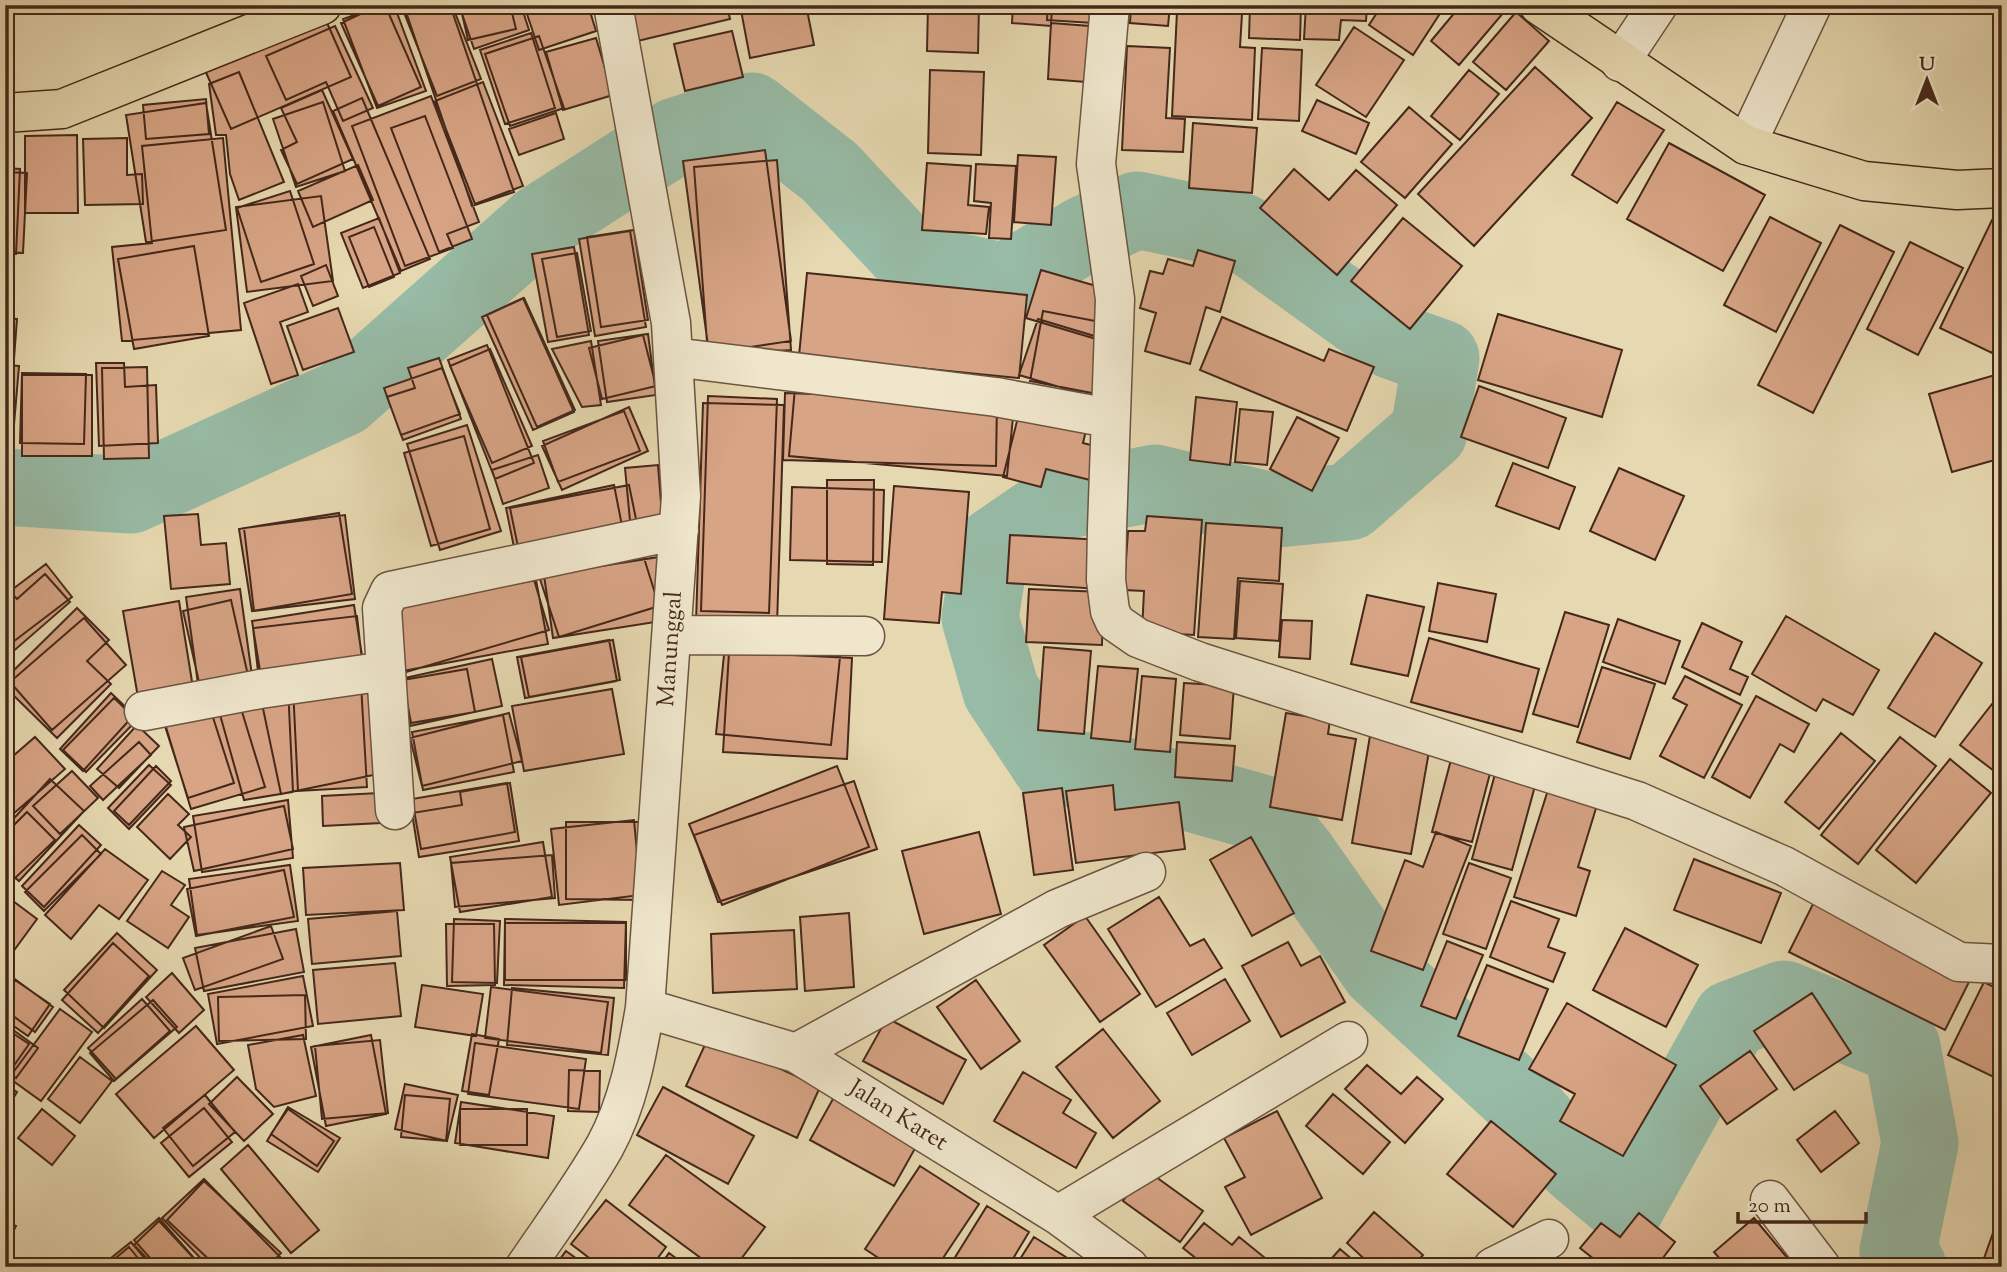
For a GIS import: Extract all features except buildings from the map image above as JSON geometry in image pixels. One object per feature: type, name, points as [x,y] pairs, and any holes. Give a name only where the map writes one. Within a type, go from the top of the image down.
[{"type":"highway","points":[[5,113],[62,109],[322,5]]},
{"type":"highway","points":[[1539,5],[1746,145],[1864,181],[1957,190],[2002,188]]},
{"type":"street","name":"Manunggal","points":[[525,1267],[606,1145],[628,1087],[645,1008],[672,635],[681,496],[671,323],[613,5]]},
{"type":"street","points":[[1110,5],[1096,164],[1115,299],[1109,418],[1106,580],[1110,611],[1115,622],[1138,638],[1200,662],[1637,801],[1784,866],[1959,962],[2002,964]]},
{"type":"street","points":[[1620,62],[1658,5]]},
{"type":"street","points":[[1746,145],[1812,5]]},
{"type":"street","points":[[673,357],[996,397],[1109,418]]},
{"type":"street","points":[[395,810],[382,608],[390,592],[679,530]]},
{"type":"street","points":[[672,635],[865,636]]},
{"type":"street","points":[[144,711],[260,688],[386,671]]},
{"type":"street","points":[[796,1053],[1057,909],[1146,872]]},
{"type":"street","name":"Jalan Karet","points":[[645,1008],[796,1053],[1058,1215],[1129,1267]]},
{"type":"street","points":[[1058,1215],[1348,1041]]},
{"type":"street","points":[[1770,1200],[1821,1267]]},
{"type":"street","points":[[1493,1267],[1549,1239]]},
{"type":"waterway","points":[[5,487],[131,495],[343,398],[540,223],[676,136],[752,111],[830,172],[913,261],[1005,282],[1083,235],[1137,210],[1242,232],[1393,341],[1441,358],[1429,432],[1349,502],[1267,510],[1155,483],[1058,502],[991,548],[980,618],[1001,691],[1051,766],[1137,778],[1265,814],[1299,856],[1379,970],[1517,1097],[1576,1165],[1626,1207],[1731,1019],[1784,999],[1902,1047],[1920,1143],[1898,1251],[1908,1267]]}]
